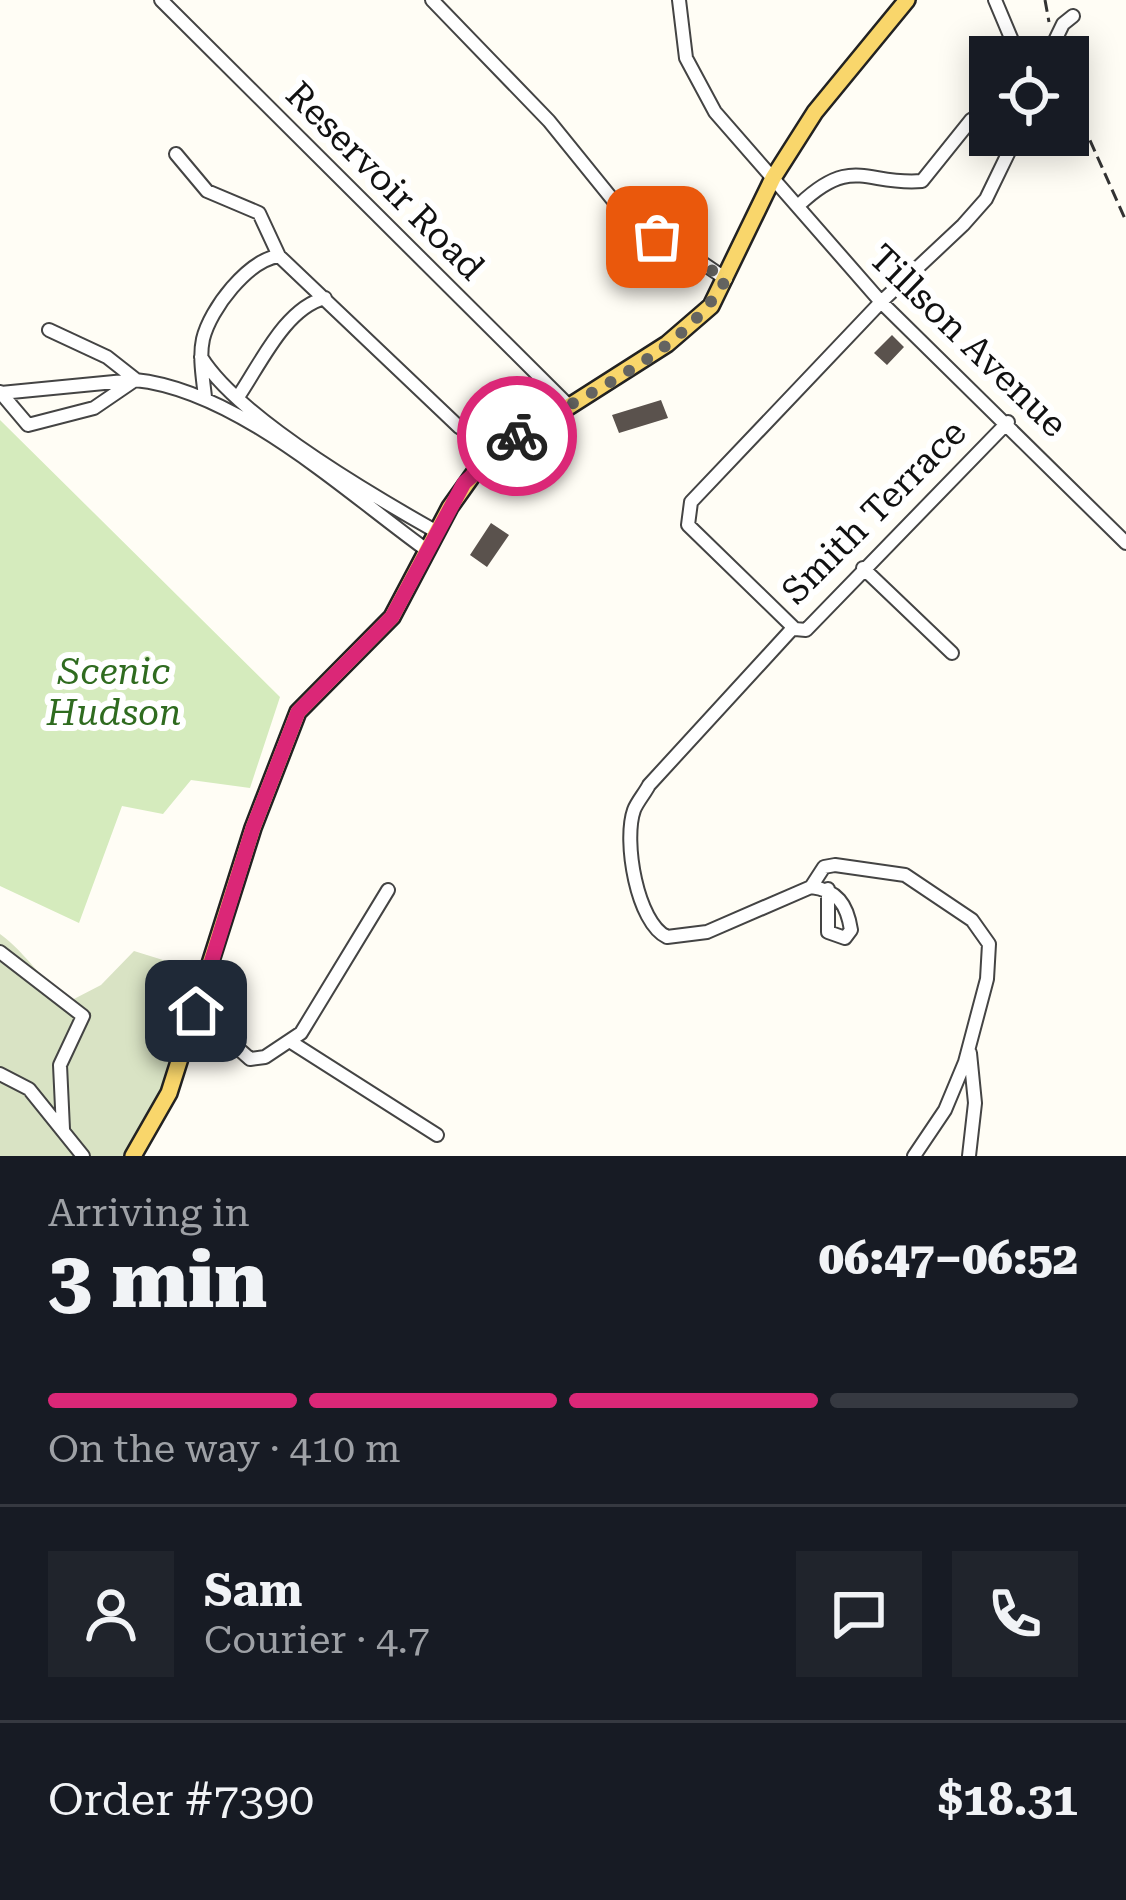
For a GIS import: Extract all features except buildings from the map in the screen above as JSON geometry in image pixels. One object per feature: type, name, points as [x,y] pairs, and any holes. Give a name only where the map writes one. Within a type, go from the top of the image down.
[{"type":"main road","points":[[133,1156],[170,1093],[284,738],[312,694],[392,617],[464,483],[496,450],[691,328],[726,279],[773,178],[815,112],[907,0]]},
{"type":"street","name":"Reservoir Road","points":[[160,0],[567,404]]},
{"type":"street","name":"Tillson Avenue","points":[[679,0],[681,42],[702,94],[881,302],[1126,543]]},
{"type":"street","points":[[995,0],[1010,36]]},
{"type":"street","points":[[438,2],[549,121],[617,205],[726,279]]},
{"type":"street","points":[[1059,36],[1068,20]]},
{"type":"street","points":[[800,204],[824,182],[863,173],[922,181],[969,122]]},
{"type":"street","points":[[176,154],[207,191],[265,219],[279,256],[459,428],[496,450]]},
{"type":"street","points":[[881,302],[986,199],[1008,156]]},
{"type":"street","points":[[205,397],[201,357],[208,325],[256,264],[279,256]]},
{"type":"street","points":[[238,397],[291,323],[326,298]]},
{"type":"street","name":"Smith Terrace","points":[[881,302],[688,508],[692,531],[793,628],[806,630],[1008,422]]},
{"type":"street","points":[[49,329],[107,357],[135,380]]},
{"type":"street","points":[[201,357],[238,397],[308,451],[437,532]]},
{"type":"street","points":[[0,393],[24,424],[50,424],[94,408],[135,380]]},
{"type":"street","points":[[0,393],[135,380],[205,397],[428,551]]},
{"type":"street","points":[[863,568],[952,653]]},
{"type":"street","points":[[793,628],[649,784],[633,812],[632,837],[649,919],[668,938],[707,932],[811,887],[829,889]]},
{"type":"street","points":[[811,887],[824,867],[892,871],[972,920],[991,956],[970,1046],[945,1110],[914,1156]]},
{"type":"street","points":[[196,1011],[250,1059],[291,1042],[301,1034],[388,890]]},
{"type":"street","points":[[0,952],[82,1016],[60,1065],[63,1129]]},
{"type":"street","points":[[291,1042],[437,1135]]},
{"type":"street","points":[[969,1156],[975,1103],[970,1046]]},
{"type":"street","points":[[0,1074],[29,1089],[83,1156]]},
{"type":"path","points":[[1089,138],[1126,221]]},
{"type":"green space","name":"Scenic Hudson","points":[[0,420],[280,697],[250,788],[191,780],[163,814],[122,806],[79,923],[0,886]]},
{"type":"green space","points":[[0,934],[72,1000],[101,985],[134,951],[208,974],[169,1093],[133,1156],[0,1156]]},
{"type":"way so far","points":[[517,436],[691,328],[711,306],[726,279],[657,237]]},
{"type":"route","points":[[196,1011],[253,828],[284,738],[298,712],[392,617],[464,483],[482,462],[517,436]]}]
